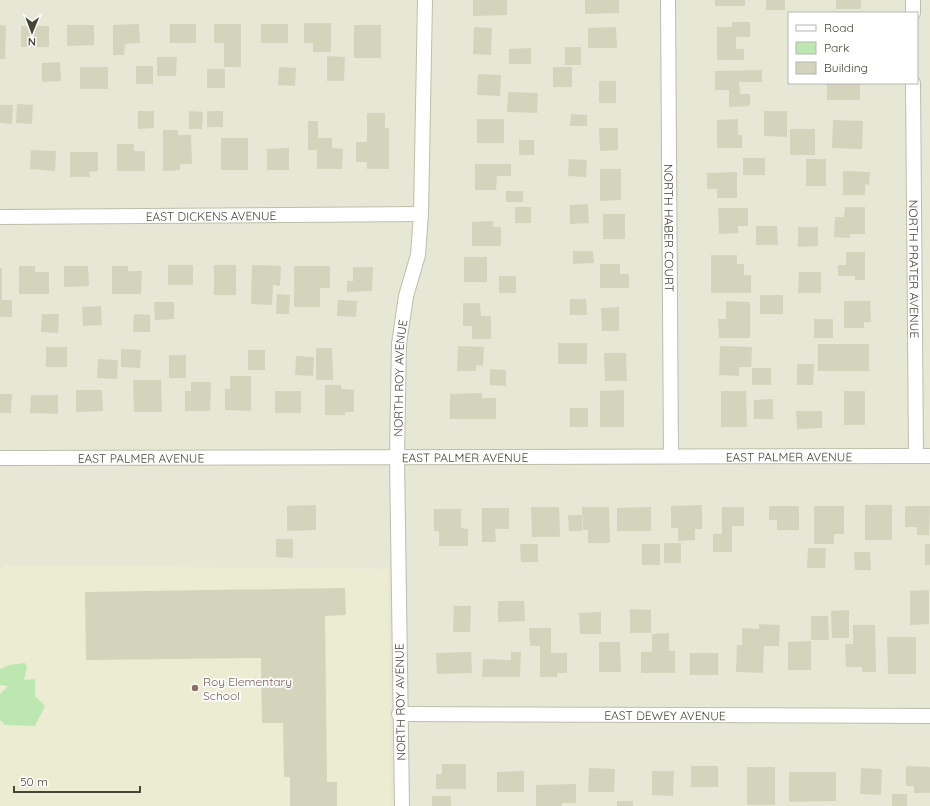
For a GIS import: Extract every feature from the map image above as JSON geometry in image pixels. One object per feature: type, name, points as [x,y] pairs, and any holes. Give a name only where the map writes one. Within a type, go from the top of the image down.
[{"type":"street","name":"NORTH ROY AVENUE","points":[[402,806],[399,714],[397,457],[399,344],[406,296],[418,255],[421,214],[425,0]]},
{"type":"street","name":"NORTH HABER COURT","points":[[668,0],[671,456]]},
{"type":"street","points":[[912,0],[913,12]]},
{"type":"street","name":"NORTH PRATER AVENUE","points":[[913,84],[916,456]]},
{"type":"street","name":"EAST DICKENS AVENUE","points":[[0,217],[421,214]]},
{"type":"street","name":"EAST PALMER AVENUE","points":[[0,458],[930,456]]},
{"type":"street","name":"EAST DEWEY AVENUE","points":[[399,714],[930,716]]},
{"type":"shaded area","points":[[0,0],[930,0],[930,806],[0,806]]},
{"type":"shaded area","name":"Roy Elementary School","points":[[4,565],[388,569],[391,806],[0,806],[0,570]]},
{"type":"green space","points":[[25,663],[27,667],[24,680],[35,679],[35,696],[45,706],[35,726],[5,725],[0,720],[0,694],[8,686],[0,685],[0,669],[9,665]]},
{"type":"building","points":[[473,0],[507,0],[507,15],[473,16]]},
{"type":"building","points":[[585,0],[619,0],[619,13],[585,14]]},
{"type":"building","points":[[715,0],[745,0],[745,6],[715,6]]},
{"type":"building","points":[[766,0],[785,0],[785,10],[766,10]]},
{"type":"building","points":[[836,0],[861,0],[861,9],[836,9]]},
{"type":"building","points":[[732,22],[750,22],[750,37],[736,37],[736,49],[744,49],[744,60],[717,60],[717,27],[732,27]]},
{"type":"building","points":[[304,23],[331,23],[331,52],[313,52],[313,43],[304,43]]},
{"type":"building","points":[[139,24],[140,43],[119,44],[125,44],[124,55],[113,55],[113,25]]},
{"type":"building","points":[[170,24],[196,24],[196,43],[170,43]]},
{"type":"building","points":[[214,24],[241,24],[241,67],[224,67],[224,43],[214,43]]},
{"type":"building","points":[[261,24],[288,24],[288,43],[261,43]]},
{"type":"building","points":[[0,25],[6,26],[5,59],[0,59]]},
{"type":"building","points":[[67,25],[94,25],[94,45],[67,46]]},
{"type":"building","points":[[354,25],[381,25],[381,58],[354,58]]},
{"type":"building","points":[[21,26],[49,26],[49,47],[21,47]]},
{"type":"building","points":[[474,27],[492,28],[491,55],[473,54]]},
{"type":"building","points":[[616,27],[617,48],[588,48],[588,28]]},
{"type":"building","points":[[565,47],[581,47],[581,65],[565,65]]},
{"type":"building","points":[[531,48],[531,64],[509,64],[509,49]]},
{"type":"building","points":[[327,56],[345,57],[344,81],[327,81]]},
{"type":"building","points":[[157,57],[177,57],[176,76],[157,76]]},
{"type":"building","points":[[60,62],[61,81],[42,82],[42,63]]},
{"type":"building","points":[[136,66],[153,66],[153,84],[136,84]]},
{"type":"building","points":[[80,67],[108,67],[108,89],[80,89]]},
{"type":"building","points":[[279,67],[296,68],[295,86],[278,85]]},
{"type":"building","points":[[553,67],[572,67],[572,87],[553,87]]},
{"type":"building","points":[[207,69],[225,69],[225,88],[207,88]]},
{"type":"building","points":[[762,70],[762,82],[739,82],[740,94],[750,94],[750,106],[729,107],[729,90],[715,90],[715,71]]},
{"type":"building","points":[[478,74],[501,75],[500,96],[477,95]]},
{"type":"building","points":[[599,81],[616,81],[616,103],[599,103]]},
{"type":"building","points":[[827,84],[860,84],[860,100],[827,100]]},
{"type":"building","points":[[508,92],[538,93],[537,113],[507,112]]},
{"type":"building","points":[[17,104],[33,105],[32,124],[16,123]]},
{"type":"building","points":[[0,105],[13,105],[12,124],[0,123]]},
{"type":"building","points":[[138,111],[154,111],[154,128],[138,129]]},
{"type":"building","points":[[189,111],[203,112],[202,129],[189,129]]},
{"type":"building","points":[[207,111],[223,111],[223,127],[207,127]]},
{"type":"building","points":[[764,111],[787,111],[787,137],[764,136]]},
{"type":"building","points":[[367,113],[385,113],[385,128],[389,128],[389,169],[367,169],[367,162],[356,162],[356,142],[367,142]]},
{"type":"building","points":[[571,114],[587,115],[587,126],[570,126]]},
{"type":"building","points":[[477,119],[504,119],[504,143],[477,143]]},
{"type":"building","points":[[738,119],[738,135],[742,135],[742,148],[717,148],[717,120]]},
{"type":"building","points":[[833,120],[863,121],[862,149],[832,148]]},
{"type":"building","points":[[308,121],[318,121],[318,138],[332,138],[332,148],[343,149],[342,169],[317,169],[317,150],[308,150]]},
{"type":"building","points":[[599,128],[618,128],[618,150],[600,151]]},
{"type":"building","points":[[790,129],[815,129],[815,155],[790,155]]},
{"type":"building","points":[[163,130],[178,130],[178,135],[191,135],[192,164],[180,164],[180,170],[163,171]]},
{"type":"building","points":[[221,138],[248,138],[248,170],[221,170]]},
{"type":"building","points":[[519,140],[534,140],[534,155],[519,155]]},
{"type":"building","points":[[117,144],[134,144],[134,151],[145,151],[145,171],[117,171]]},
{"type":"building","points":[[289,148],[289,170],[267,170],[267,149]]},
{"type":"building","points":[[31,150],[56,151],[55,171],[30,169]]},
{"type":"building","points":[[70,152],[98,152],[98,171],[89,172],[90,177],[70,177]]},
{"type":"building","points":[[743,158],[765,158],[765,175],[743,175]]},
{"type":"building","points":[[569,159],[587,160],[586,177],[568,176]]},
{"type":"building","points":[[806,159],[826,159],[826,186],[806,186]]},
{"type":"building","points":[[475,164],[511,164],[511,176],[497,176],[496,190],[475,190]]},
{"type":"building","points":[[600,169],[621,169],[621,200],[600,201]]},
{"type":"building","points":[[843,171],[870,172],[869,185],[865,184],[865,195],[843,195]]},
{"type":"building","points":[[737,172],[737,198],[717,198],[717,189],[707,189],[707,173]]},
{"type":"building","points":[[506,191],[523,191],[523,202],[506,202]]},
{"type":"building","points":[[588,204],[589,223],[570,224],[570,205]]},
{"type":"building","points":[[515,207],[531,207],[531,223],[515,223]]},
{"type":"building","points":[[845,207],[865,207],[865,234],[850,234],[850,238],[834,237],[835,217],[844,217]]},
{"type":"building","points":[[718,208],[748,208],[748,226],[738,226],[738,233],[719,234]]},
{"type":"building","points":[[603,214],[625,214],[625,239],[603,239]]},
{"type":"building","points":[[493,221],[493,227],[501,227],[501,246],[472,246],[472,222]]},
{"type":"building","points":[[756,226],[777,226],[778,245],[756,245]]},
{"type":"building","points":[[798,227],[818,227],[818,246],[798,247]]},
{"type":"building","points":[[573,251],[593,251],[594,263],[573,264]]},
{"type":"building","points":[[846,252],[865,252],[865,280],[855,280],[855,276],[838,276],[838,265],[846,265]]},
{"type":"building","points":[[711,255],[737,255],[737,264],[744,264],[744,275],[751,275],[751,293],[711,293]]},
{"type":"building","points":[[464,257],[487,257],[487,282],[464,282]]},
{"type":"building","points":[[600,264],[620,264],[620,274],[629,274],[629,288],[600,288]]},
{"type":"building","points":[[168,265],[193,265],[193,285],[168,285]]},
{"type":"building","points":[[214,265],[236,265],[236,295],[214,295]]},
{"type":"building","points":[[252,265],[281,266],[280,286],[273,285],[272,305],[251,304]]},
{"type":"building","points":[[19,266],[35,266],[35,272],[49,272],[49,294],[19,294]]},
{"type":"building","points":[[64,266],[88,266],[89,286],[64,287]]},
{"type":"building","points":[[112,266],[128,266],[128,271],[142,271],[141,294],[112,294]]},
{"type":"building","points":[[294,266],[330,266],[330,288],[320,288],[320,307],[294,307]]},
{"type":"building","points":[[353,267],[373,267],[372,291],[347,292],[347,281],[353,281]]},
{"type":"building","points":[[0,268],[2,268],[2,300],[12,300],[12,317],[0,317]]},
{"type":"building","points":[[799,272],[821,272],[821,293],[798,293]]},
{"type":"building","points":[[499,276],[516,276],[516,293],[499,293]]},
{"type":"building","points":[[277,294],[290,295],[289,314],[276,314]]},
{"type":"building","points":[[760,295],[783,295],[783,314],[760,314]]},
{"type":"building","points":[[570,299],[586,299],[587,315],[570,315]]},
{"type":"building","points":[[338,300],[357,301],[356,317],[337,316]]},
{"type":"building","points":[[726,301],[750,302],[750,338],[719,338],[718,319],[726,319]]},
{"type":"building","points":[[844,301],[870,301],[871,322],[864,322],[864,328],[844,328]]},
{"type":"building","points":[[154,302],[174,302],[174,319],[155,320]]},
{"type":"building","points":[[463,303],[480,303],[481,316],[491,316],[491,339],[472,339],[472,326],[463,326]]},
{"type":"building","points":[[101,306],[102,325],[83,326],[82,307]]},
{"type":"building","points":[[619,307],[619,331],[602,331],[601,308]]},
{"type":"building","points":[[42,314],[59,314],[58,333],[41,332]]},
{"type":"building","points":[[134,314],[150,315],[150,332],[133,332]]},
{"type":"building","points":[[814,319],[833,319],[833,338],[814,338]]},
{"type":"building","points":[[558,343],[587,343],[587,364],[558,364]]},
{"type":"building","points":[[818,344],[869,344],[869,371],[818,371]]},
{"type":"building","points":[[458,346],[484,347],[483,366],[476,365],[476,371],[457,371]]},
{"type":"building","points":[[720,346],[752,347],[751,367],[739,367],[739,376],[719,375]]},
{"type":"building","points":[[46,347],[67,347],[67,367],[46,367]]},
{"type":"building","points":[[316,348],[332,348],[333,380],[316,380]]},
{"type":"building","points":[[121,349],[141,350],[140,368],[121,367]]},
{"type":"building","points":[[248,350],[265,350],[265,370],[248,370]]},
{"type":"building","points":[[604,353],[626,353],[627,381],[605,381]]},
{"type":"building","points":[[169,355],[186,355],[186,378],[169,378]]},
{"type":"building","points":[[296,356],[314,357],[313,376],[295,375]]},
{"type":"building","points":[[98,359],[118,360],[117,379],[97,378]]},
{"type":"building","points":[[797,364],[814,364],[813,385],[797,385]]},
{"type":"building","points":[[752,368],[771,368],[771,385],[752,385]]},
{"type":"building","points":[[490,369],[506,370],[506,386],[490,385]]},
{"type":"building","points":[[230,376],[251,376],[251,411],[225,410],[225,389],[230,389]]},
{"type":"building","points":[[133,380],[161,380],[162,412],[134,412]]},
{"type":"building","points":[[191,382],[211,382],[210,411],[185,411],[185,391],[191,391]]},
{"type":"building","points":[[325,385],[341,385],[341,389],[354,390],[354,412],[345,412],[345,415],[325,415]]},
{"type":"building","points":[[76,390],[102,390],[103,411],[76,412]]},
{"type":"building","points":[[624,390],[624,427],[600,427],[600,391]]},
{"type":"building","points":[[275,391],[301,391],[301,413],[275,413]]},
{"type":"building","points":[[721,391],[746,391],[747,427],[721,427]]},
{"type":"building","points":[[844,391],[865,391],[865,425],[844,425]]},
{"type":"building","points":[[482,393],[482,398],[496,398],[496,419],[450,419],[450,394]]},
{"type":"building","points":[[0,394],[12,394],[11,413],[0,413]]},
{"type":"building","points":[[31,395],[58,395],[58,414],[30,413]]},
{"type":"building","points":[[773,399],[773,419],[754,419],[754,400]]},
{"type":"building","points":[[570,408],[588,408],[588,427],[570,427]]},
{"type":"building","points":[[796,411],[822,411],[822,428],[797,429]]},
{"type":"building","points":[[316,505],[316,530],[287,531],[287,506]]},
{"type":"building","points":[[702,505],[702,529],[695,529],[695,540],[678,541],[678,528],[671,528],[671,506]]},
{"type":"building","points":[[865,505],[892,505],[892,540],[865,540]]},
{"type":"building","points":[[769,506],[799,506],[799,530],[777,530],[777,520],[769,520]]},
{"type":"building","points":[[814,506],[844,506],[844,534],[834,534],[834,544],[814,544]]},
{"type":"building","points":[[905,506],[930,506],[929,535],[917,535],[917,527],[905,527]]},
{"type":"building","points":[[531,507],[559,507],[560,537],[532,537]]},
{"type":"building","points":[[582,507],[609,507],[610,543],[588,543],[588,530],[583,530]]},
{"type":"building","points":[[651,507],[651,531],[617,531],[617,508]]},
{"type":"building","points":[[722,507],[744,507],[744,526],[732,526],[732,552],[713,552],[713,534],[722,534]]},
{"type":"building","points":[[482,508],[509,508],[509,529],[495,529],[496,542],[482,542]]},
{"type":"building","points":[[434,509],[461,509],[461,528],[468,529],[468,546],[439,546],[439,531],[434,531]]},
{"type":"building","points":[[568,515],[582,515],[582,531],[569,531]]},
{"type":"building","points":[[276,539],[293,539],[293,558],[276,557]]},
{"type":"building","points":[[664,543],[681,543],[681,563],[664,563]]},
{"type":"building","points":[[520,544],[538,544],[538,562],[521,562]]},
{"type":"building","points":[[642,544],[660,544],[660,565],[642,565]]},
{"type":"building","points":[[925,544],[930,544],[930,565],[925,565]]},
{"type":"building","points":[[808,548],[826,548],[825,568],[807,568]]},
{"type":"building","points":[[854,552],[870,552],[871,570],[855,570]]},
{"type":"building","points":[[345,588],[346,615],[325,616],[327,782],[337,782],[337,806],[290,806],[290,777],[284,777],[283,723],[262,723],[261,658],[86,660],[85,592]]},
{"type":"building","points":[[929,590],[929,624],[910,625],[910,591]]},
{"type":"building","points":[[498,601],[524,601],[525,621],[498,622]]},
{"type":"building","points":[[454,606],[471,606],[470,632],[453,632]]},
{"type":"building","points":[[630,609],[651,610],[651,633],[630,633]]},
{"type":"building","points":[[849,610],[849,638],[832,638],[831,611]]},
{"type":"building","points":[[601,612],[601,634],[580,634],[579,613]]},
{"type":"building","points":[[811,616],[828,616],[829,640],[811,640]]},
{"type":"building","points":[[759,624],[780,625],[779,646],[764,646],[763,673],[736,672],[737,645],[742,645],[742,628],[759,629]]},
{"type":"building","points":[[853,625],[875,625],[876,672],[862,672],[862,667],[846,667],[845,644],[853,644]]},
{"type":"building","points":[[529,628],[551,628],[551,653],[567,653],[567,673],[557,673],[557,677],[540,677],[540,646],[530,646]]},
{"type":"building","points":[[669,633],[669,651],[675,651],[675,673],[641,673],[641,652],[652,652],[652,634]]},
{"type":"building","points":[[887,637],[916,637],[916,674],[888,674]]},
{"type":"building","points":[[811,641],[811,670],[788,670],[788,642]]},
{"type":"building","points":[[599,642],[620,642],[621,672],[599,672]]},
{"type":"building","points":[[471,652],[472,673],[437,674],[436,653]]},
{"type":"building","points":[[511,652],[521,652],[520,677],[482,677],[483,659],[511,660]]},
{"type":"building","points":[[690,653],[718,653],[718,675],[690,675]]},
{"type":"building","points":[[442,764],[466,764],[466,789],[436,789],[436,774],[442,774]]},
{"type":"building","points":[[691,766],[718,766],[718,787],[691,787]]},
{"type":"building","points":[[906,766],[930,767],[930,793],[914,793],[914,786],[906,786]]},
{"type":"building","points":[[747,767],[775,767],[775,805],[747,805]]},
{"type":"building","points":[[589,768],[615,769],[614,792],[588,792]]},
{"type":"building","points":[[861,768],[882,769],[881,795],[860,794]]},
{"type":"building","points":[[524,771],[524,792],[497,792],[497,772]]},
{"type":"building","points":[[652,771],[674,771],[673,796],[652,795]]},
{"type":"building","points":[[789,772],[836,772],[836,801],[789,802]]},
{"type":"building","points":[[576,784],[576,803],[562,803],[562,806],[536,806],[536,785]]},
{"type":"building","points":[[892,794],[907,794],[907,806],[892,806]]},
{"type":"building","points":[[432,796],[451,796],[451,806],[432,806]]},
{"type":"building","points":[[617,801],[633,801],[633,806],[617,806]]},
{"type":"place","name":"Roy Elementary School","points":[[195,688]]}]
